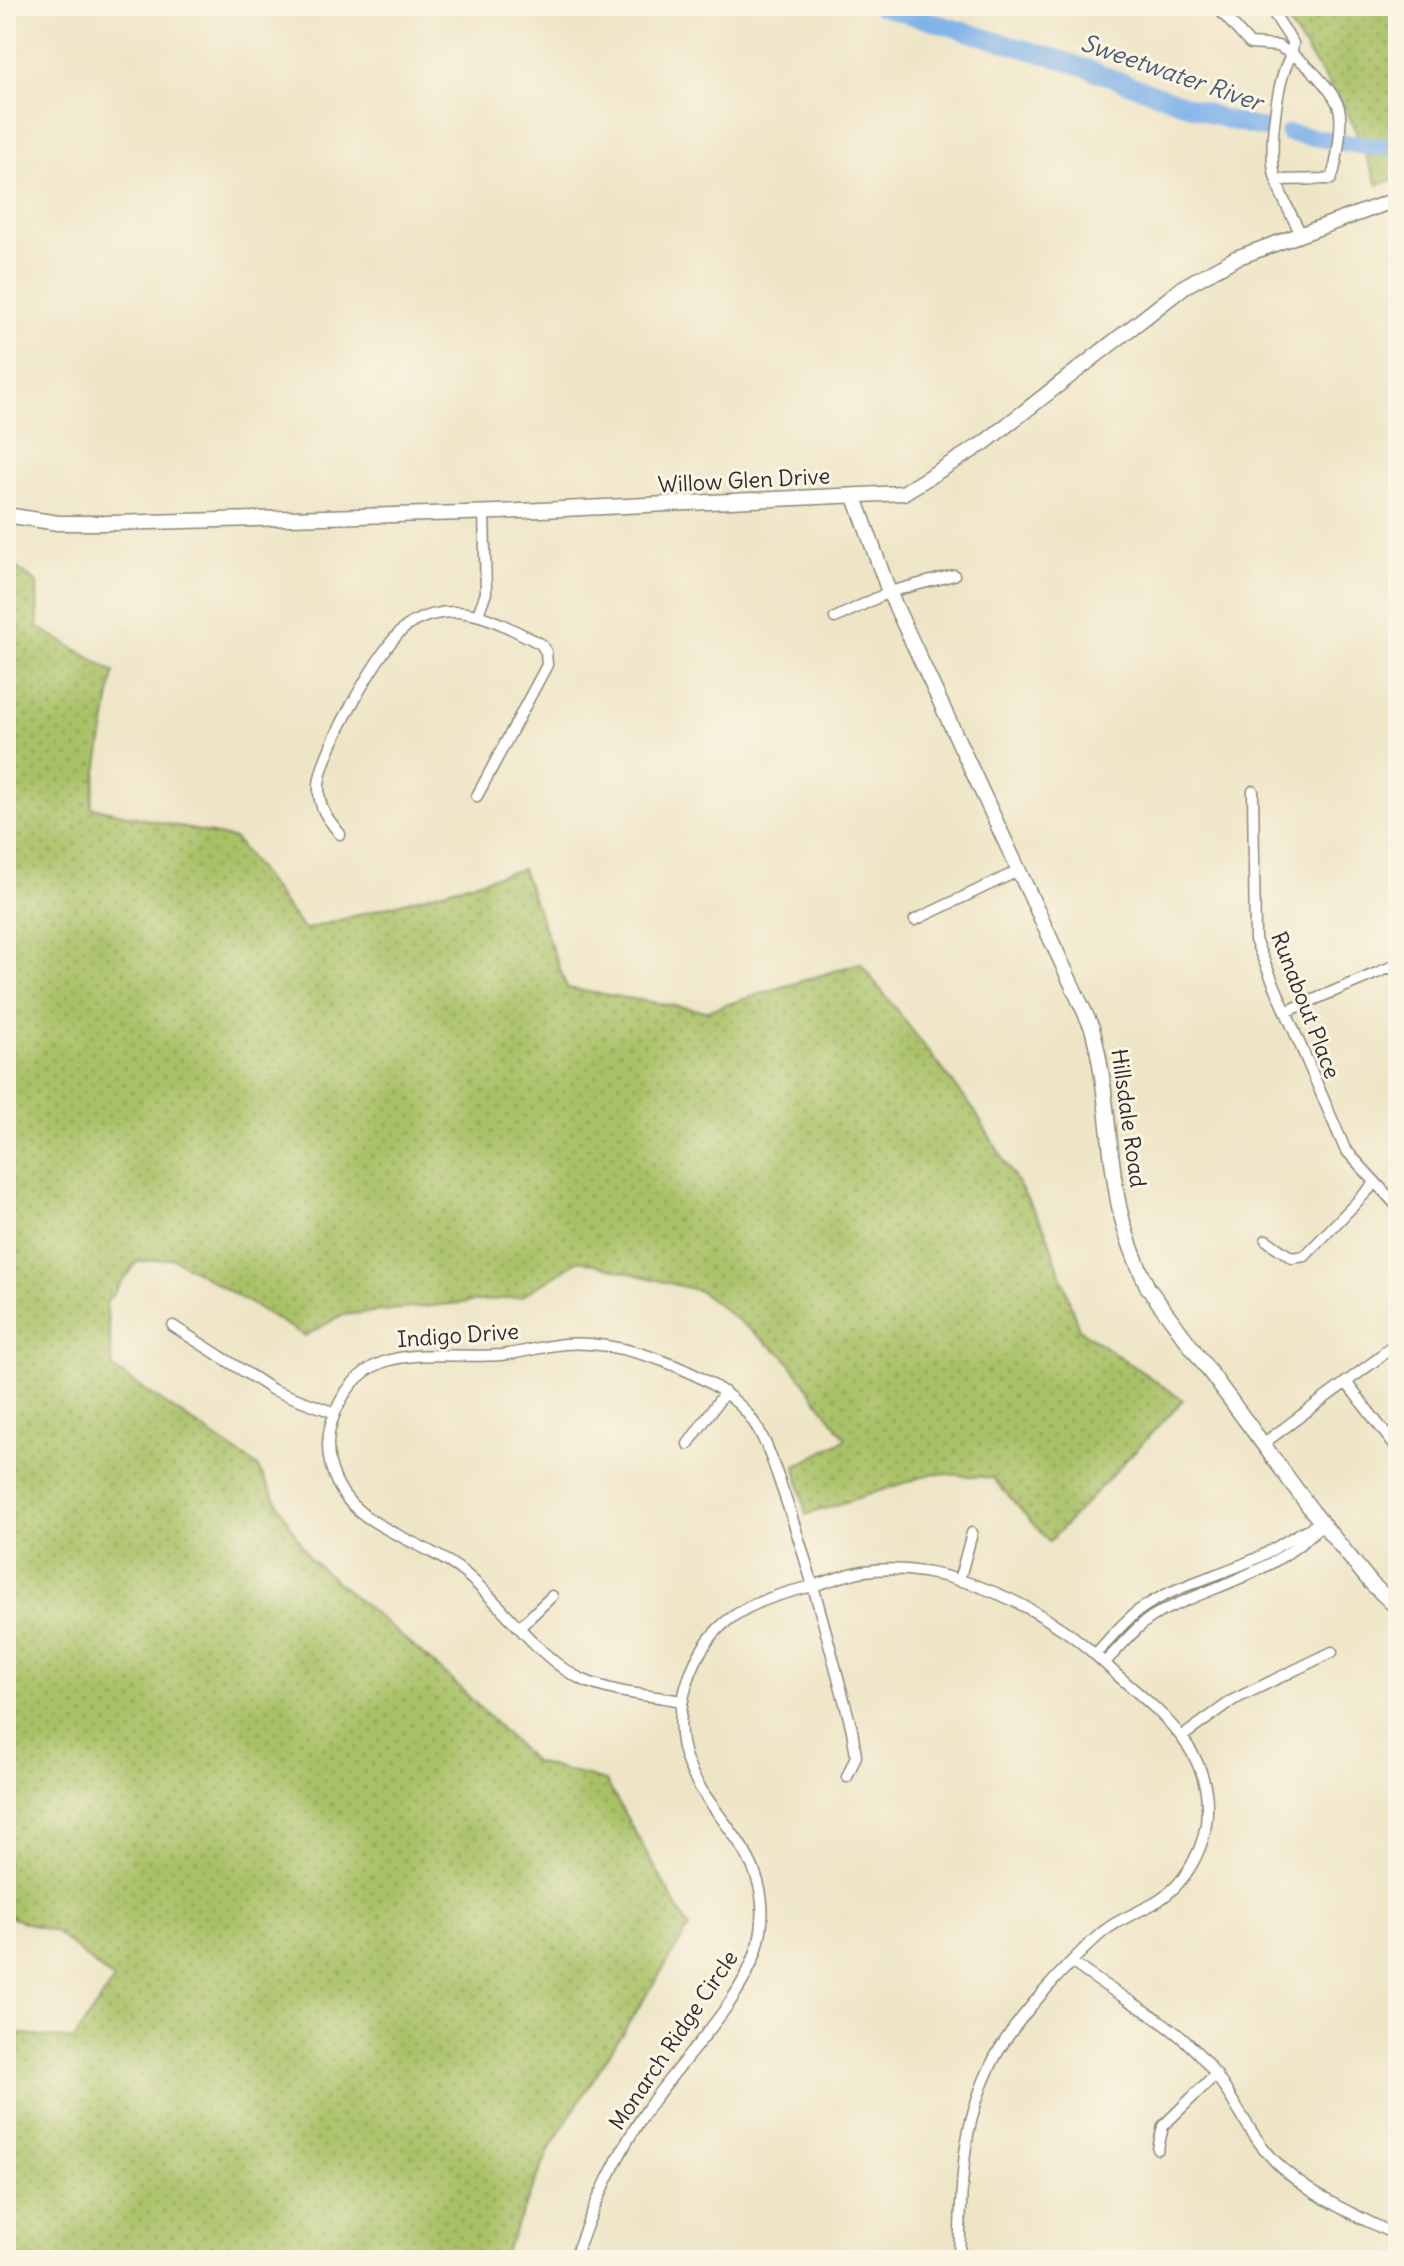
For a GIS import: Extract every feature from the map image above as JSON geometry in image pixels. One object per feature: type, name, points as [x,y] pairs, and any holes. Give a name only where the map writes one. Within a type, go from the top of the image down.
[{"type":"main road","name":"Willow Glen Drive","points":[[6,515],[58,523],[113,523],[484,512],[903,493],[984,443],[1185,286],[1236,258],[1398,199]]},
{"type":"main road","name":"Hillsdale Road","points":[[855,497],[889,592],[1092,1028],[1099,1054],[1118,1203],[1133,1255],[1166,1316],[1322,1523],[1371,1583],[1398,1609]]},
{"type":"street","points":[[1216,6],[1250,44],[1278,46],[1304,63],[1339,106],[1337,164],[1331,179],[1278,180]]},
{"type":"street","points":[[1269,6],[1293,43],[1277,105],[1273,166],[1301,234]]},
{"type":"street","points":[[478,614],[486,593],[484,512]]},
{"type":"street","points":[[835,618],[889,592],[954,575]]},
{"type":"street","points":[[340,834],[321,811],[320,779],[335,740],[397,635],[420,618],[439,613],[478,614],[541,644],[546,652],[547,665],[477,796]]},
{"type":"street","name":"Runabout Place","points":[[1253,791],[1255,940],[1345,1149],[1398,1207]]},
{"type":"street","points":[[915,920],[1020,870]]},
{"type":"street","points":[[1285,1012],[1398,964]]},
{"type":"street","points":[[1266,1240],[1292,1258],[1305,1256],[1374,1184]]},
{"type":"street","points":[[173,1326],[273,1390],[335,1413]]},
{"type":"street","points":[[1264,1443],[1398,1339]]},
{"type":"street","name":"Indigo Drive","points":[[682,1701],[600,1686],[560,1667],[489,1592],[454,1565],[373,1520],[348,1500],[337,1482],[328,1452],[328,1431],[335,1413],[358,1376],[371,1366],[396,1357],[501,1355],[564,1344],[603,1344],[700,1377],[725,1392],[745,1411],[762,1435],[813,1586],[852,1730],[856,1756],[847,1777]]},
{"type":"street","points":[[1346,1382],[1398,1450]]},
{"type":"street","points":[[688,1444],[725,1392]]},
{"type":"street","points":[[1095,1655],[1138,1612],[1161,1597],[1248,1562],[1295,1533],[1322,1523]]},
{"type":"street","points":[[1104,1663],[1157,1613],[1264,1569],[1310,1537],[1322,1523]]},
{"type":"street","points":[[959,1581],[972,1533]]},
{"type":"street","name":"Monarch Ridge Circle","points":[[574,2260],[646,2110],[735,1992],[753,1960],[760,1938],[762,1904],[758,1878],[741,1842],[709,1805],[691,1774],[682,1738],[682,1701],[694,1663],[717,1629],[771,1595],[865,1571],[909,1571],[959,1581],[1028,1608],[1063,1628],[1168,1718],[1183,1736],[1200,1769],[1206,1791],[1206,1824],[1197,1853],[1172,1890],[1100,1933],[1009,2035],[973,2106],[961,2169],[959,2260]]},
{"type":"street","points":[[521,1626],[552,1596]]},
{"type":"street","points":[[1183,1736],[1245,1693],[1332,1652]]},
{"type":"street","points":[[1072,1962],[1104,1987],[1169,2027],[1216,2074],[1255,2137],[1285,2172],[1327,2202],[1398,2236]]},
{"type":"street","points":[[1158,2149],[1163,2126],[1216,2074]]},
{"type":"green space","points":[[1277,6],[1398,6],[1398,178],[1378,185],[1348,113]]},
{"type":"green space","points":[[6,560],[37,583],[38,627],[114,672],[91,807],[235,839],[304,930],[522,869],[567,988],[706,1011],[860,963],[974,1110],[1046,1231],[1079,1329],[1183,1400],[1049,1542],[993,1478],[934,1473],[806,1515],[796,1466],[846,1439],[785,1357],[700,1291],[579,1260],[521,1297],[342,1315],[305,1336],[173,1258],[137,1262],[106,1303],[113,1368],[257,1466],[309,1558],[449,1677],[534,1762],[606,1781],[689,1928],[551,2146],[502,2260],[6,2260],[6,2032],[73,2040],[114,1980],[55,1932],[6,1916]]},
{"type":"waterway","name":"Sweetwater River","points":[[879,6],[1066,61],[1227,120],[1266,129]]},
{"type":"waterway","name":"Sweetwater River","points":[[1289,133],[1371,147],[1398,147]]}]
